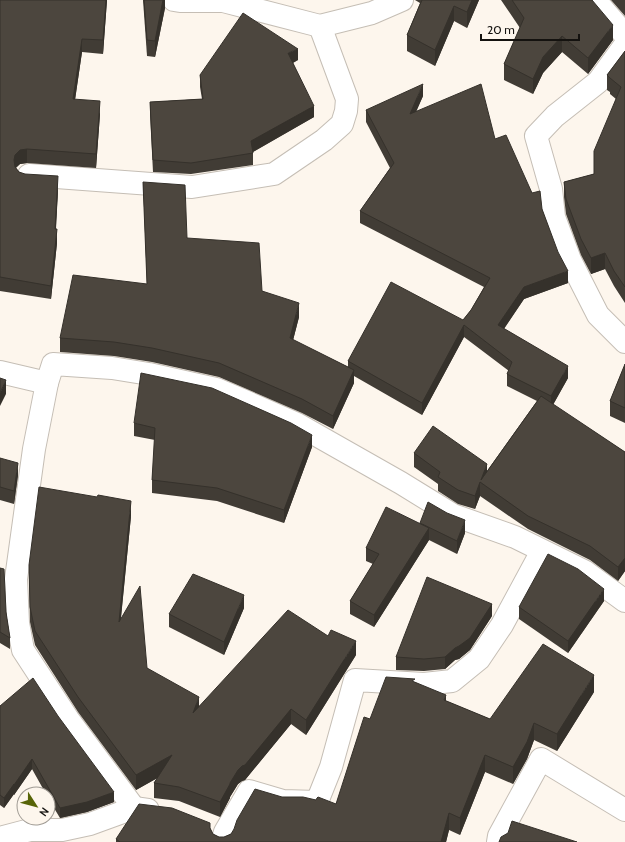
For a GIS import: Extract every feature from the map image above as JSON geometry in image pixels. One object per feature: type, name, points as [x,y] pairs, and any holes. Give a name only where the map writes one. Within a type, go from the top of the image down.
[{"type":"street","points":[[174,0],[223,1],[320,26],[372,13],[402,0]]},
{"type":"street","points":[[595,0],[625,35]]},
{"type":"street","points":[[26,175],[192,187],[274,174],[324,140],[342,124],[346,111],[347,99],[320,26]]},
{"type":"street","points":[[625,45],[598,82],[555,116],[536,136],[551,189],[554,217],[570,260],[598,315],[625,342]]},
{"type":"street","points":[[134,808],[68,719],[23,650],[18,622],[16,579],[34,449],[47,382],[53,364],[112,368],[149,374],[216,389],[297,424],[401,483],[453,515],[515,537],[584,571],[625,601]]},
{"type":"street","points":[[0,372],[47,382]]},
{"type":"street","points":[[204,824],[224,837],[249,791],[283,801],[316,802],[331,767],[355,680],[424,684],[452,681],[479,659],[502,625],[542,550]]},
{"type":"street","points":[[498,842],[499,836],[541,759],[625,810]]},
{"type":"street","points":[[0,838],[30,830],[62,830],[90,824],[134,808],[168,812]]},
{"type":"building","points":[[0,0],[106,0],[103,40],[82,39],[73,99],[100,101],[96,154],[27,149],[20,150],[15,155],[14,160],[15,167],[19,172],[25,174],[58,176],[55,229],[57,229],[51,286],[0,277]]},
{"type":"building","points":[[144,0],[163,0],[155,41],[147,40]]},
{"type":"building","points":[[422,0],[472,0],[467,12],[454,6],[435,50],[407,35]]},
{"type":"building","points":[[512,0],[592,0],[613,25],[588,58],[562,36],[543,57],[533,79],[504,64],[524,18]]},
{"type":"building","points":[[243,13],[298,49],[288,53],[314,106],[251,141],[253,153],[191,163],[153,160],[150,102],[203,99],[200,75]]},
{"type":"building","points":[[625,51],[625,287],[614,271],[605,253],[591,258],[581,239],[566,199],[564,182],[594,174],[594,151],[621,87],[607,75]]},
{"type":"building","points":[[423,84],[410,114],[481,84],[495,139],[506,135],[532,193],[540,191],[542,209],[558,252],[568,271],[524,287],[498,325],[568,366],[551,396],[507,374],[512,362],[464,325],[422,403],[348,361],[391,282],[463,320],[471,310],[490,278],[360,211],[394,163],[366,110]]},
{"type":"building","points":[[143,182],[185,185],[187,238],[259,243],[262,291],[299,303],[290,338],[354,370],[333,416],[302,399],[219,363],[152,348],[114,342],[60,338],[73,275],[147,284]]},
{"type":"building","points":[[625,364],[625,408],[610,401]]},
{"type":"building","points":[[141,373],[212,388],[291,423],[312,435],[284,510],[217,488],[152,480],[155,428],[134,423]]},
{"type":"building","points":[[0,378],[6,380],[0,393]]},
{"type":"building","points":[[541,396],[625,452],[625,558],[618,567],[590,546],[528,516],[480,482],[475,496],[458,490],[438,477],[440,472],[414,453],[433,426],[487,464],[481,480]]},
{"type":"building","points":[[0,458],[18,463],[14,491],[0,487]]},
{"type":"building","points":[[39,487],[131,501],[119,622],[140,586],[147,668],[199,697],[193,713],[288,610],[328,636],[331,630],[356,641],[306,720],[291,709],[245,765],[238,770],[220,802],[179,787],[154,783],[172,755],[136,775],[78,697],[35,631],[30,607],[29,565]]},
{"type":"building","points":[[428,502],[447,513],[465,520],[457,541],[420,523]]},
{"type":"building","points":[[386,507],[429,528],[374,615],[350,601],[379,554],[366,548]]},
{"type":"building","points":[[548,554],[578,569],[604,589],[568,641],[519,607]]},
{"type":"building","points":[[0,568],[4,569],[6,612],[10,638],[0,632]]},
{"type":"building","points":[[193,574],[244,595],[224,642],[169,614]]},
{"type":"building","points":[[427,577],[492,604],[470,638],[445,657],[424,659],[396,657]]},
{"type":"building","points":[[543,644],[594,675],[557,734],[534,723],[527,742],[513,767],[485,755],[460,818],[449,813],[441,842],[120,842],[116,839],[139,804],[172,808],[210,823],[210,828],[213,834],[219,837],[224,837],[231,834],[237,820],[255,789],[282,797],[303,797],[316,800],[318,797],[336,804],[364,717],[370,719],[386,677],[415,679],[412,681],[446,695],[444,700],[490,719]]},
{"type":"building","points":[[33,678],[58,716],[114,792],[87,802],[60,808],[56,801],[56,786],[47,786],[32,759],[4,798],[0,795],[0,706]]},
{"type":"building","points":[[512,821],[577,842],[499,842],[501,837],[508,833]]}]
